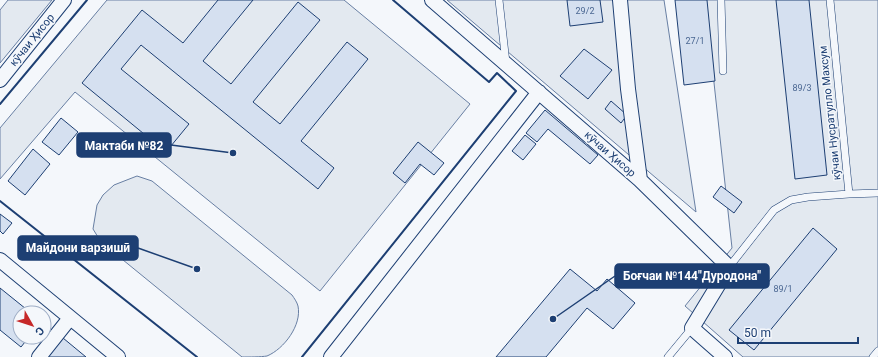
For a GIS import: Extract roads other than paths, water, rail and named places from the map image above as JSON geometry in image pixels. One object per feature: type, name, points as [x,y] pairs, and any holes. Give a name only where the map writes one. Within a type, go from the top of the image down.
[{"type":"street","name":"кӯчаи Ҳисор","points":[[0,80],[64,0]]},
{"type":"street","name":"кӯчаи Ҳисор","points":[[432,0],[640,180],[729,266]]},
{"type":"street","points":[[620,0],[628,89],[640,180]]},
{"type":"street","points":[[332,357],[540,92]]},
{"type":"street","points":[[0,260],[118,357]]},
{"type":"street","points":[[725,357],[692,328],[729,266]]},
{"type":"street","points":[[39,357],[70,318]]},
{"type":"lane","points":[[499,0],[506,64]]},
{"type":"lane","points":[[721,0],[724,71]]},
{"type":"lane","name":"кӯчаи Hусратулло Махсум","points":[[830,0],[849,194],[878,193]]},
{"type":"lane","points":[[729,266],[774,210],[791,200],[849,194]]},
{"type":"lane","points":[[668,357],[692,328]]},
{"type":"lane","points":[[873,357],[878,351]]},
{"type":"place","name":"Мактаби №82","points":[[233,153]]},
{"type":"place","name":"Майдони варзишӣ","points":[[197,269]]},
{"type":"place","name":"Боғчаи №144\"Дуродона\"","points":[[553,319]]}]
